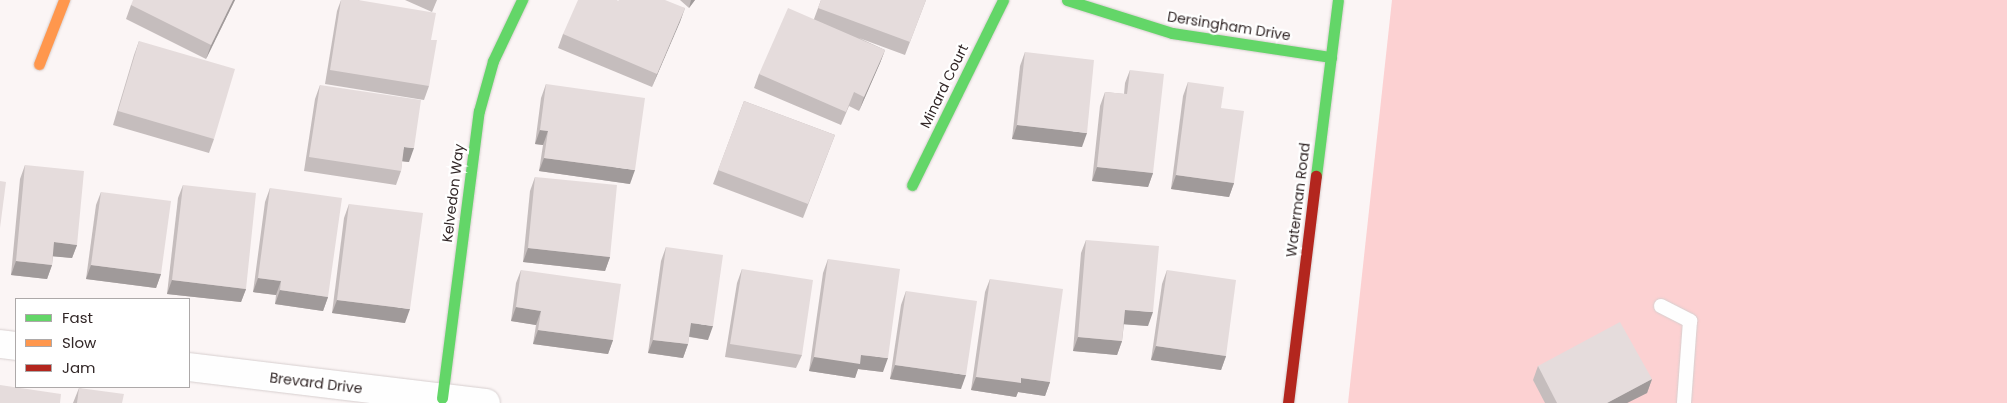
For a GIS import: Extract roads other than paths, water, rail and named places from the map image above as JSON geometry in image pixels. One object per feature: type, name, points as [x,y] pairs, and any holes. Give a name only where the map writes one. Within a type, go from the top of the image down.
[{"type":"street","points":[[39,64],[64,0]]},
{"type":"street","name":"Kelvedon Way","points":[[442,398],[479,111],[493,61],[522,0]]},
{"type":"street","name":"Minard Court","points":[[912,185],[1003,0]]},
{"type":"street","name":"Dersingham Drive","points":[[1067,0],[1172,33],[1331,57]]},
{"type":"street","name":"Waterman Road","points":[[1288,403],[1338,0]]},
{"type":"street","points":[[0,344],[15,346]]},
{"type":"street","name":"Brevard Drive","points":[[190,367],[486,403]]},
{"type":"lane","points":[[1661,306],[1690,321],[1684,403]]}]
